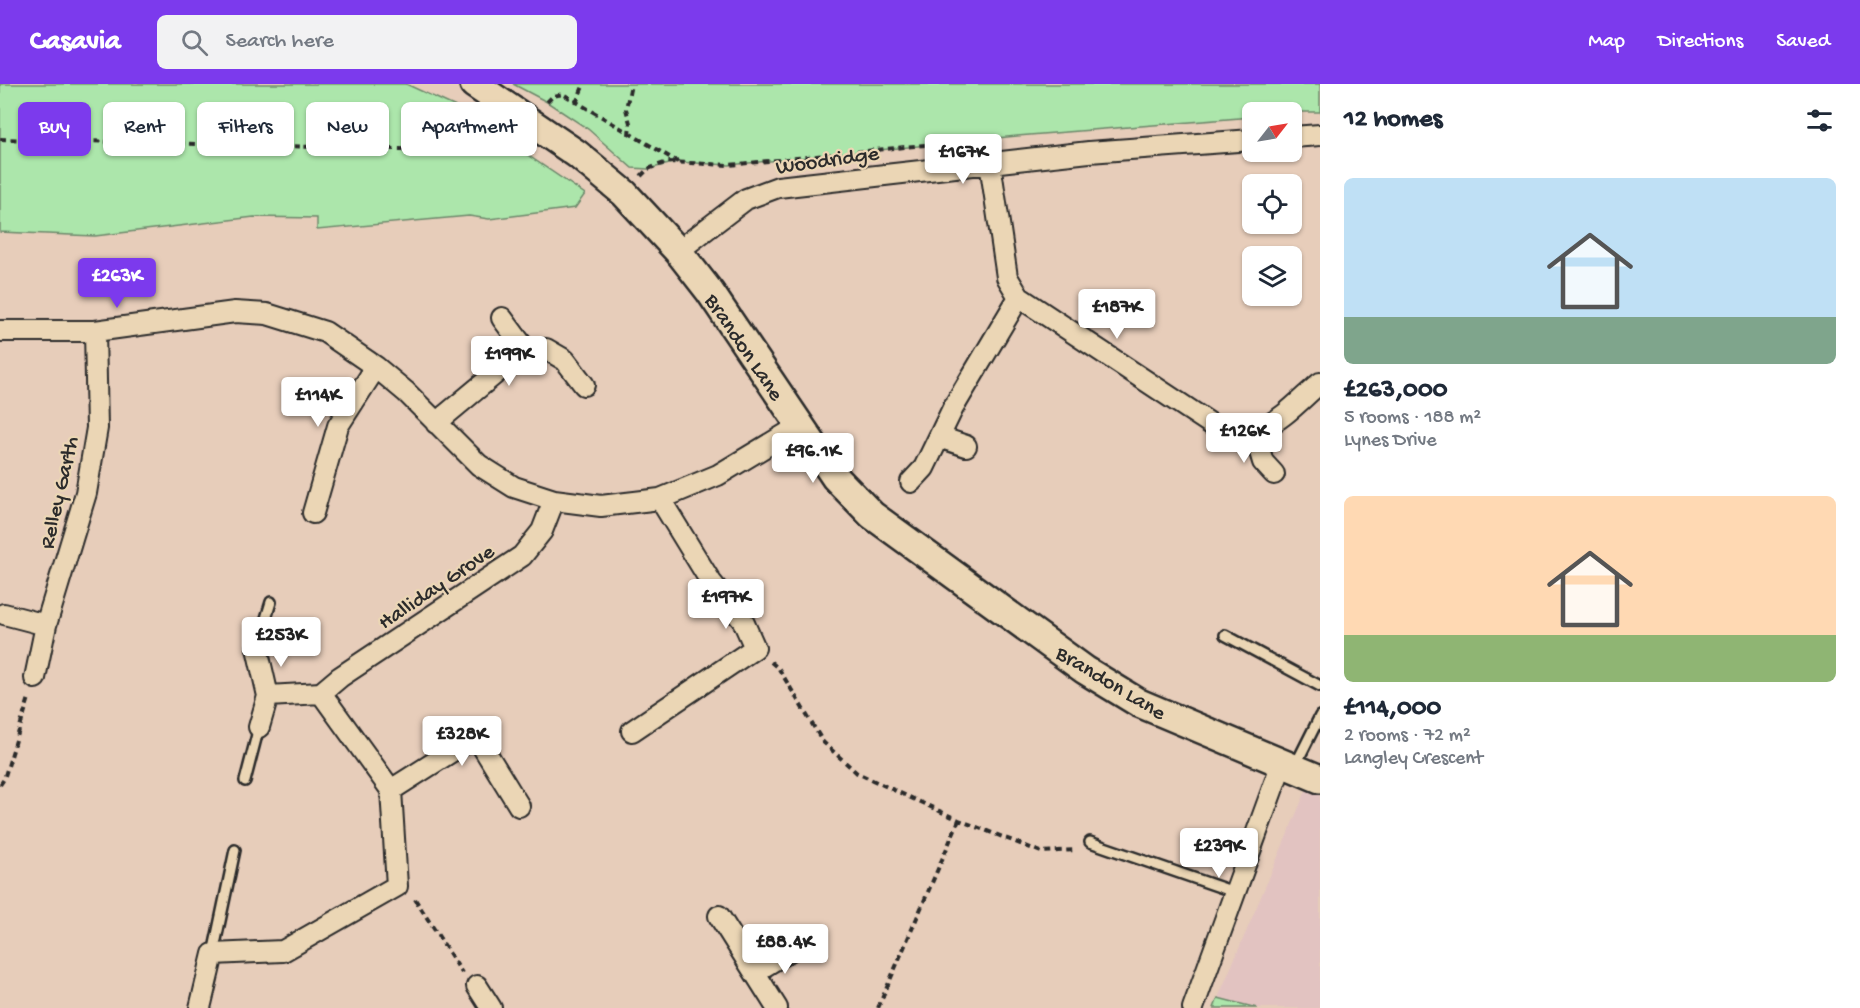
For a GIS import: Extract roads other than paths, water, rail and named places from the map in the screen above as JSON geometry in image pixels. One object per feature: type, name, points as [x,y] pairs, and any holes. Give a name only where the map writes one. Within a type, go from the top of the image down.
[{"type":"street","name":"Brandon Lane","points":[[474,84],[531,120],[624,193],[678,250],[710,292],[836,477],[872,515],[1085,670],[1139,703],[1288,765]]},
{"type":"street","points":[[1302,136],[1320,135]]},
{"type":"street","name":"Woodridge","points":[[678,250],[746,199],[778,187],[1089,152],[1242,141]]},
{"type":"street","points":[[990,163],[1007,277],[1019,297],[1214,426],[1233,434],[1254,432],[1276,421],[1320,383]]},
{"type":"street","points":[[911,482],[924,468],[953,408],[1019,297]]},
{"type":"street","points":[[0,331],[95,331],[235,312],[267,314],[325,333],[376,367],[479,465],[514,488],[554,500],[601,506],[660,499],[718,475],[801,425]]},
{"type":"street","points":[[502,318],[525,349]]},
{"type":"street","name":"Relley Garth","points":[[35,678],[46,625],[88,482],[97,428],[95,331]]},
{"type":"street","points":[[436,423],[525,349],[546,349],[565,360],[584,385]]},
{"type":"street","points":[[313,513],[338,426],[376,367]]},
{"type":"street","points":[[1254,432],[1263,462],[1274,474]]},
{"type":"street","points":[[939,437],[966,447]]},
{"type":"street","points":[[632,731],[755,648],[743,621],[711,582],[660,499]]},
{"type":"street","name":"Halliday Grove","points":[[321,693],[340,677],[522,556],[542,531],[554,500]]},
{"type":"street","points":[[4,614],[46,625]]},
{"type":"street","points":[[257,648],[268,696],[259,727]]},
{"type":"street","points":[[200,1008],[213,954],[283,951],[397,886],[391,790],[321,693],[268,696]]},
{"type":"street","points":[[391,790],[476,736],[519,806]]},
{"type":"street","points":[[1193,1008],[1234,892],[1288,765],[1320,779]]},
{"type":"street","points":[[719,916],[777,1008]]},
{"type":"street","points":[[754,972],[795,947]]},
{"type":"street","points":[[477,986],[491,1008]]},
{"type":"lane","points":[[257,648],[271,602]]},
{"type":"lane","points":[[1225,635],[1320,686]]},
{"type":"lane","points":[[1288,765],[1320,716]]},
{"type":"lane","points":[[245,781],[259,727]]},
{"type":"lane","points":[[1090,842],[1234,892]]},
{"type":"lane","points":[[213,954],[235,850]]}]
